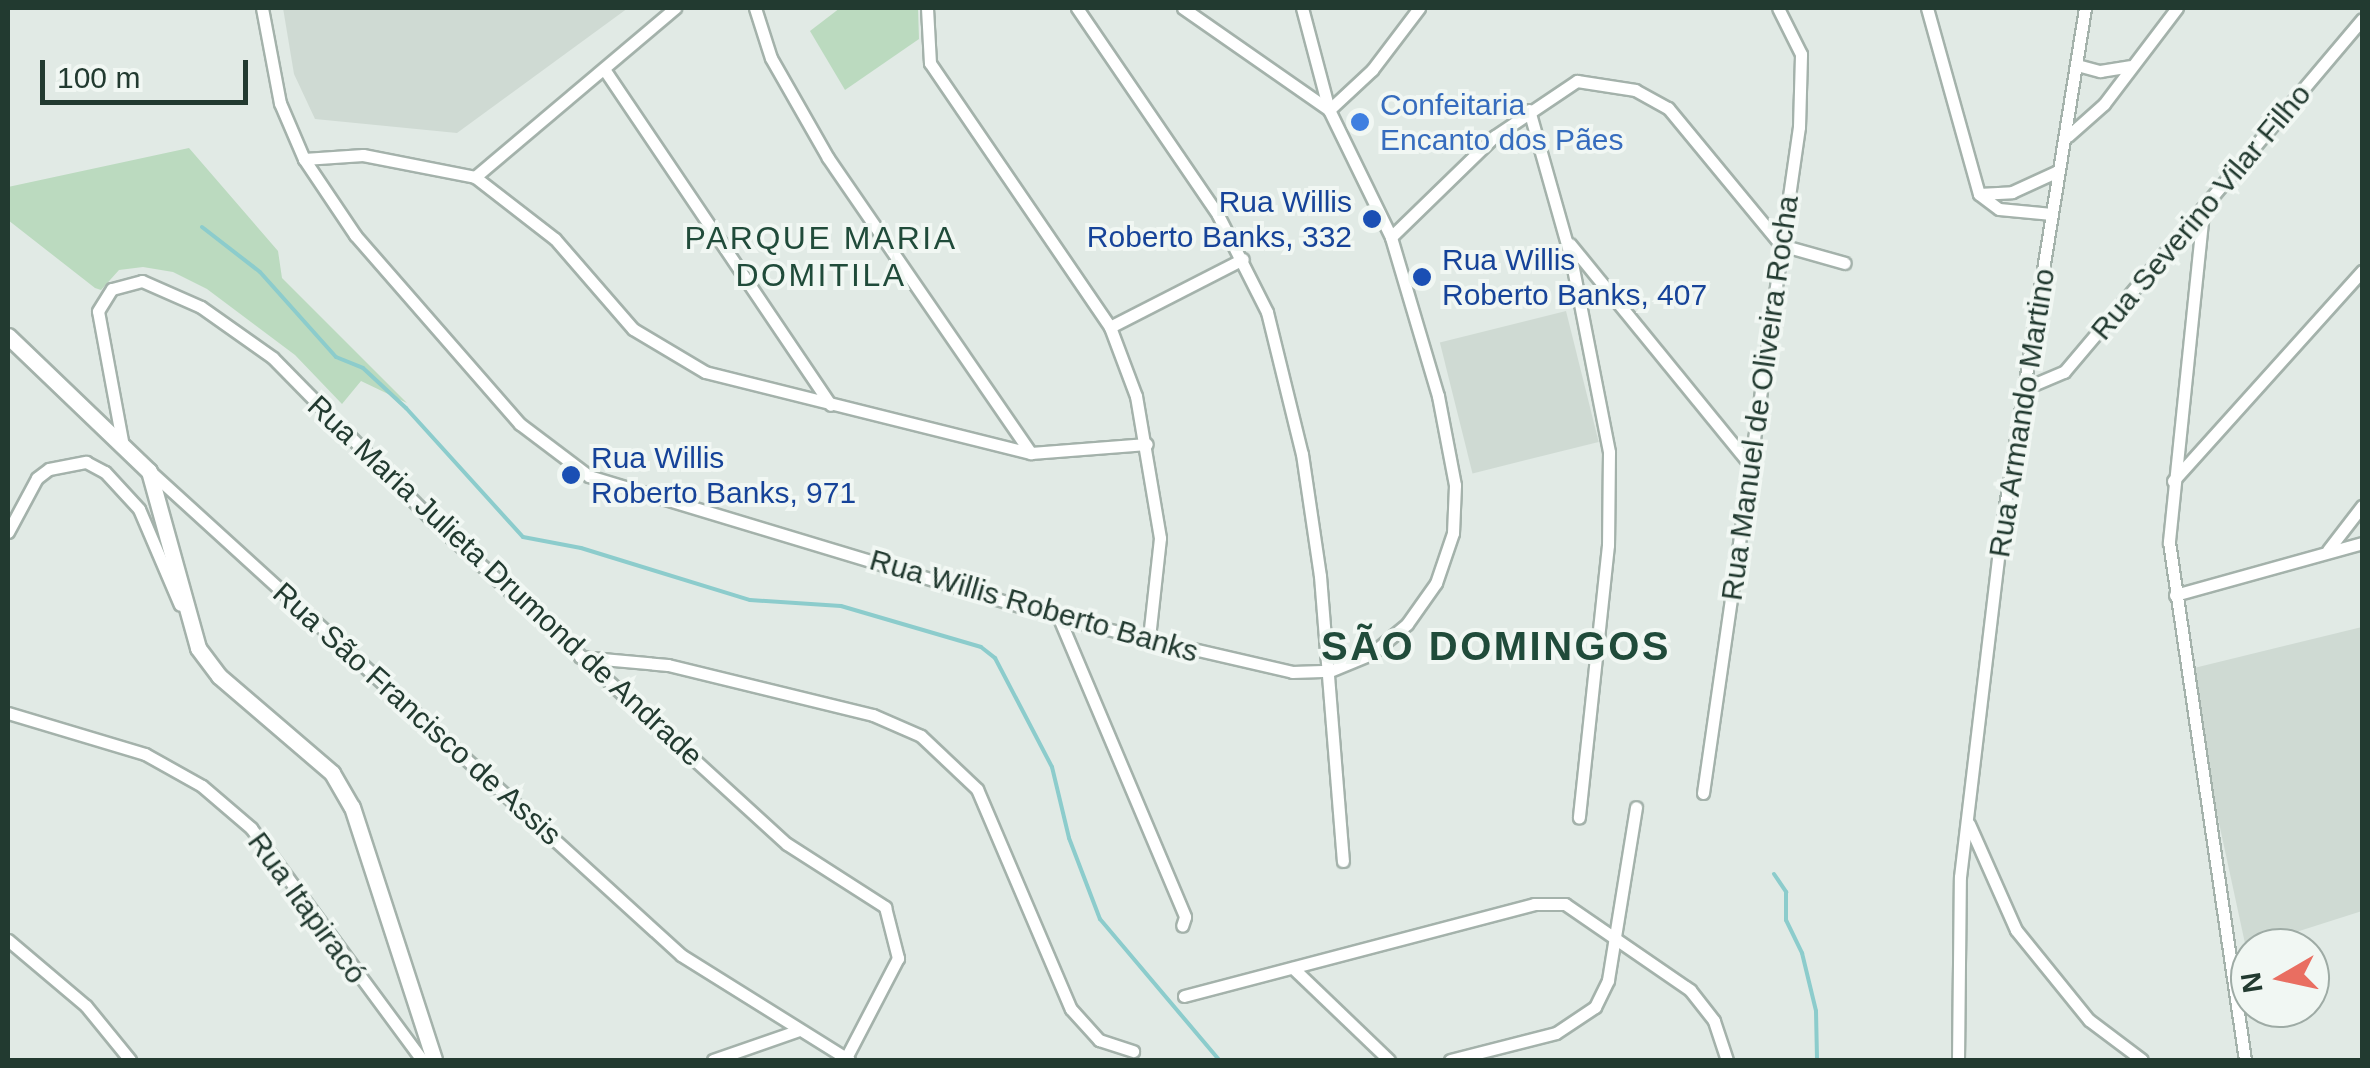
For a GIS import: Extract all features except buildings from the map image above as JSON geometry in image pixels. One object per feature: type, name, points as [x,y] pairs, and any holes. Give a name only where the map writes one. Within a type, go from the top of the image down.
[{"type":"street","name":"Rua Willis Roberto Banks","points":[[262,8],[280,103],[304,159],[354,234],[520,424],[589,476],[1060,618],[1246,664],[1330,671],[1371,654],[1407,624],[1436,583],[1453,534],[1454,484],[1438,396],[1391,236],[1329,110],[1302,8]]},
{"type":"street","points":[[475,176],[675,8]]},
{"type":"street","points":[[755,8],[771,58],[828,158],[1032,453]]},
{"type":"street","points":[[927,8],[930,63],[1110,327],[1147,444],[1160,538],[1148,638]]},
{"type":"street","points":[[1078,8],[1243,259],[1278,348],[1302,454],[1330,671],[1343,861]]},
{"type":"street","points":[[1183,8],[1329,110],[1372,70],[1418,8]]},
{"type":"street","name":"Rua Manuel de Oliveira Rocha","points":[[1702,793],[1802,89],[1796,38],[1778,8]]},
{"type":"street","points":[[1927,8],[1979,194],[1999,210],[2052,214]]},
{"type":"street","name":"Rua Armando Martino","points":[[1958,1060],[1960,876],[2003,520],[2028,388],[2085,8]]},
{"type":"street","points":[[2068,136],[2104,104],[2178,8]]},
{"type":"street","name":"Rua Severino Vilar Filho","points":[[2028,388],[2064,372],[2362,19]]},
{"type":"street","points":[[2077,64],[2100,70],[2130,66]]},
{"type":"street","points":[[604,70],[831,406]]},
{"type":"street","points":[[1391,236],[1529,110],[1577,80],[1634,90],[1668,108],[1781,246],[1845,262]]},
{"type":"street","points":[[1529,110],[1565,237],[1609,452],[1608,545],[1579,818]]},
{"type":"street","points":[[304,159],[363,154],[475,176],[555,239],[633,329],[705,372],[1032,453],[1147,444]]},
{"type":"street","points":[[1979,194],[2012,192],[2058,171]]},
{"type":"street","points":[[2202,212],[2169,542],[2245,1060]]},
{"type":"street","points":[[1565,237],[1750,465]]},
{"type":"street","points":[[1110,327],[1243,259]]},
{"type":"street","points":[[2173,481],[2362,271]]},
{"type":"street","name":"Rua Maria Julieta Drumond de Andrade","points":[[123,446],[98,311],[112,290],[142,282],[202,307],[273,358],[349,440],[787,844],[884,908],[898,958],[848,1060]]},
{"type":"street","name":"Rua São Francisco de Assis","points":[[8,336],[149,471],[682,955],[848,1060]]},
{"type":"street","points":[[8,532],[37,478],[49,469],[86,462],[105,472],[139,509],[182,609],[219,676],[332,773],[352,806],[434,1060]]},
{"type":"street","points":[[149,471],[182,609]]},
{"type":"street","points":[[2327,552],[2362,506]]},
{"type":"street","points":[[2176,595],[2362,543]]},
{"type":"street","points":[[1060,618],[1185,916],[1182,926]]},
{"type":"street","points":[[580,656],[668,665],[873,714],[921,736],[977,789],[1071,1009],[1099,1040],[1134,1051]]},
{"type":"street","name":"Rua Itapiracó","points":[[8,713],[145,754],[202,786],[251,828],[422,1060]]},
{"type":"street","points":[[1450,1060],[1556,1032],[1584,1018],[1608,980],[1636,807]]},
{"type":"street","points":[[1968,820],[1984,866],[2016,930],[2065,994],[2142,1060]]},
{"type":"street","points":[[1960,876],[1984,866]]},
{"type":"street","points":[[1184,996],[1534,904],[1582,910],[1690,990],[1714,1021],[1727,1060]]},
{"type":"street","points":[[8,940],[86,1006],[130,1060]]},
{"type":"street","points":[[1292,968],[1388,1060]]},
{"type":"street","points":[[713,1060],[799,1030]]},
{"type":"shaded area","points":[[283,8],[628,8],[457,133],[315,119],[294,74]]},
{"type":"shaded area","points":[[1566,311],[1599,442],[1473,473],[1440,342]]},
{"type":"shaded area","points":[[2362,627],[2362,911],[2309,928],[2242,928],[2186,670]]},
{"type":"green space","points":[[840,8],[918,8],[919,39],[845,90],[810,31]]},
{"type":"green space","points":[[189,148],[278,251],[282,278],[407,403],[361,381],[342,404],[295,355],[207,289],[173,272],[143,267],[119,270],[101,290],[95,288],[8,220],[8,187]]},
{"type":"waterway","points":[[202,227],[260,272],[336,357],[363,368],[406,408],[523,537],[581,548],[750,600],[841,606],[981,647],[995,658],[1052,767],[1069,838],[1100,919],[1219,1060]]},
{"type":"waterway","points":[[1774,874],[1786,892],[1786,920],[1802,953],[1816,1011],[1817,1060]]},
{"type":"place","name":"Confeitaria Encanto dos Pães","points":[[1360,122]]},
{"type":"place","name":"Rua Willis Roberto Banks, 332","points":[[1372,219]]},
{"type":"place","name":"Rua Willis Roberto Banks, 407","points":[[1422,277]]},
{"type":"place","name":"Rua Willis Roberto Banks, 971","points":[[571,475]]},
{"type":"district","name":"PARQUE MARIA DOMITILA","points":[[821,258]]},
{"type":"district","name":"SÃO DOMINGOS","points":[[1496,646]]}]
